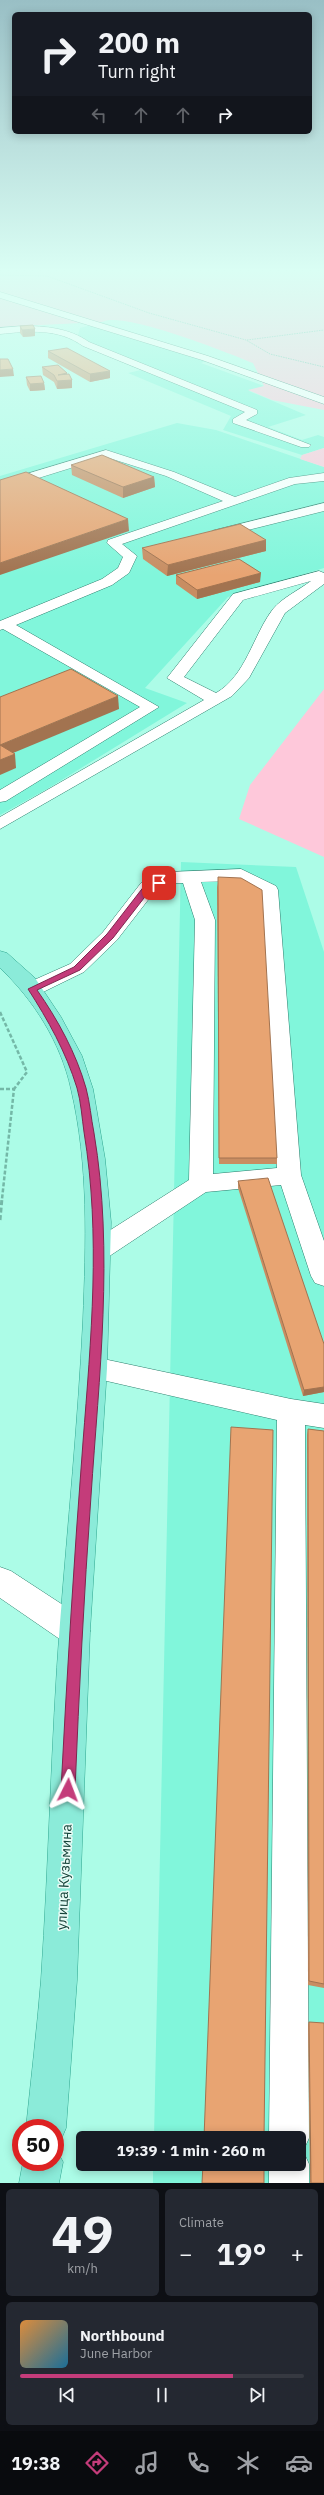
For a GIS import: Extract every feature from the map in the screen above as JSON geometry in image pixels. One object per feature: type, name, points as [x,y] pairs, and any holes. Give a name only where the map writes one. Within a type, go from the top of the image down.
[{"type":"main road","name":"улица Кузьмина","points":[[0,957],[32,989],[51,1017],[64,1043],[82,1088],[93,1159],[99,1222],[94,1368],[75,1631],[59,1980],[47,2119]]},
{"type":"main road","points":[[39,2183],[41,2171]]},
{"type":"street","points":[[157,373],[253,412],[237,421],[305,445]]},
{"type":"street","points":[[217,373],[253,385]]},
{"type":"street","points":[[245,373],[324,402]]},
{"type":"street","points":[[0,486],[106,453],[164,472],[234,501]]},
{"type":"street","points":[[130,556],[113,543],[293,481],[324,478]]},
{"type":"street","points":[[204,537],[324,507]]},
{"type":"street","points":[[130,556],[145,552]]},
{"type":"street","points":[[2,625],[107,582],[124,570],[130,556]]},
{"type":"street","points":[[215,699],[174,678],[238,597],[324,574]]},
{"type":"street","points":[[0,824],[227,693],[242,678],[279,611],[324,578]]},
{"type":"street","points":[[0,797],[151,707],[2,625]]},
{"type":"street","points":[[32,989],[77,968],[110,936],[148,887],[169,878],[241,875],[270,890],[289,1175],[324,1276]]},
{"type":"street","points":[[190,877],[205,920],[201,1184]]},
{"type":"street","points":[[98,1250],[201,1184],[289,1175]]},
{"type":"street","points":[[94,1368],[291,1411],[324,1416]]},
{"type":"street","points":[[289,2131],[291,1411]]},
{"type":"street","points":[[0,1581],[75,1631]]},
{"type":"street","points":[[289,2171],[289,2183]]},
{"type":"path","points":[[0,1012],[27,1072],[14,1089],[0,1220]]},
{"type":"path","points":[[0,1089],[14,1089]]},
{"type":"shaded area","points":[[128,373],[228,373],[264,386],[249,391],[306,415],[268,427],[302,440],[318,435],[324,437],[324,448],[302,455],[223,430],[231,416]]},
{"type":"shaded area","points":[[258,373],[324,373],[324,410],[272,400],[248,390],[264,386]]},
{"type":"shaded area","points":[[177,423],[216,430],[324,467],[324,568],[228,597],[145,688],[187,703],[47,789],[0,815],[0,476]]},
{"type":"shaded area","points":[[324,448],[324,467],[300,459],[302,455]]},
{"type":"shaded area","points":[[324,689],[324,857],[239,819],[250,785]]},
{"type":"shaded area","points":[[181,862],[296,867],[324,952],[324,2183],[153,2183],[153,2171],[306,2171],[306,2131],[154,2131]]},
{"type":"building","points":[[51,373],[67,373],[58,375],[69,374],[72,380],[57,381],[54,375]]},
{"type":"building","points":[[41,376],[44,383],[30,384],[26,377]]},
{"type":"building","points":[[102,455],[154,477],[123,487],[71,465]]},
{"type":"building","points":[[26,472],[128,519],[0,563],[0,480]]},
{"type":"building","points":[[240,524],[266,540],[168,565],[142,548]]},
{"type":"building","points":[[239,559],[261,573],[197,590],[176,575]]},
{"type":"building","points":[[71,669],[118,696],[0,745],[0,697]]},
{"type":"building","points":[[0,745],[15,754],[0,760]]},
{"type":"building","points":[[218,877],[241,878],[262,890],[277,1158],[219,1158]]},
{"type":"building","points":[[268,1178],[324,1344],[324,1387],[304,1390],[238,1181]]},
{"type":"building","points":[[231,1427],[273,1430],[264,2131],[204,2131]]},
{"type":"building","points":[[308,1429],[324,1431],[324,1984],[309,1981]]},
{"type":"building","points":[[309,2022],[324,2023],[324,2183],[311,2183]]},
{"type":"building","points":[[203,2171],[264,2171],[264,2183],[202,2183]]},
{"type":"route","points":[[68,1790],[75,1631],[94,1368],[99,1222],[93,1159],[82,1088],[71,1056],[51,1017],[32,989],[77,968],[110,936],[148,887],[159,883]]}]
